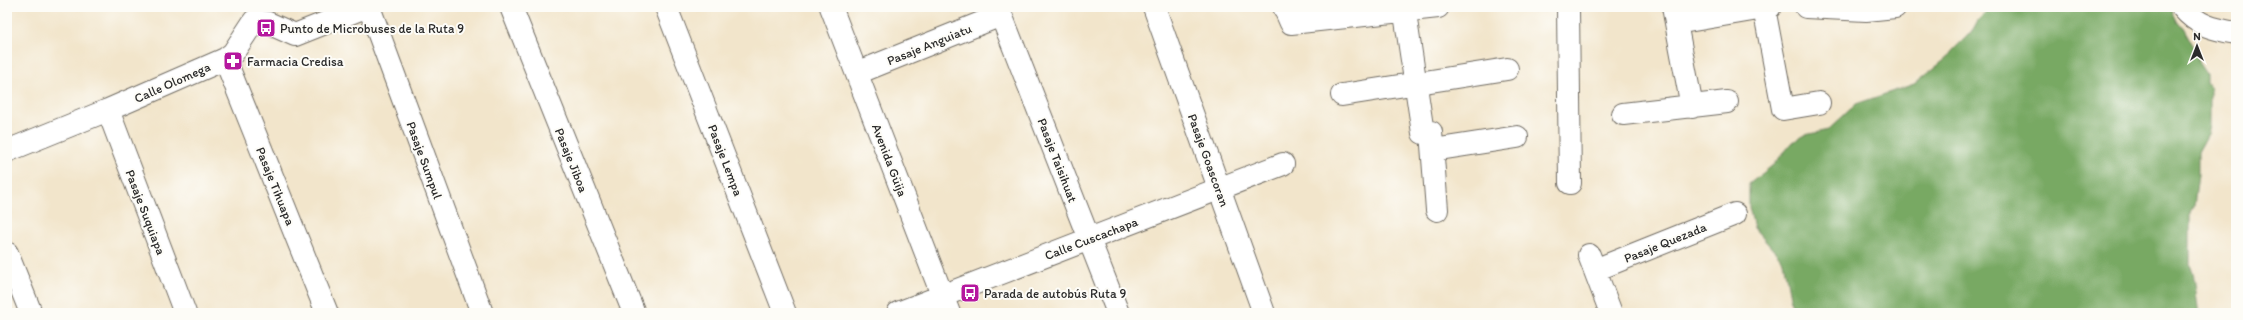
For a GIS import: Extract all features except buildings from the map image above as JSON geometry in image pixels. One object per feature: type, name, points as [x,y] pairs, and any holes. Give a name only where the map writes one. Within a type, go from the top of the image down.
[{"type":"street","name":"Calle Olomega","points":[[7,151],[108,110],[226,59],[233,53],[252,14],[295,35],[365,7]]},
{"type":"street","name":"Pasaje Sumpul","points":[[368,7],[482,313]]},
{"type":"street","name":"Pasaje Jiboa","points":[[510,7],[634,313]]},
{"type":"street","name":"Pasaje Lempa","points":[[666,7],[786,313]]},
{"type":"street","name":"Avenida Güija","points":[[831,7],[946,304]]},
{"type":"street","name":"Pasaje Goascoran","points":[[1154,7],[1264,313]]},
{"type":"street","points":[[1287,15],[1438,7]]},
{"type":"street","points":[[1568,7],[1570,183]]},
{"type":"street","points":[[1806,7],[1895,7]]},
{"type":"street","points":[[2182,7],[2206,27],[2236,33]]},
{"type":"street","points":[[1692,107],[1675,15],[1767,8],[1783,108],[1819,103]]},
{"type":"street","points":[[1404,9],[1423,133],[1431,132],[1437,210]]},
{"type":"street","name":"Pasaje Anguiatu","points":[[857,73],[1000,11]]},
{"type":"street","name":"Pasaje Taisihuat","points":[[1000,11],[1118,313]]},
{"type":"street","name":"Pasaje Tihuapa","points":[[226,59],[326,313]]},
{"type":"street","points":[[1342,96],[1507,69]]},
{"type":"street","points":[[1624,114],[1727,102]]},
{"type":"street","name":"Pasaje Suquiapa","points":[[108,110],[185,313]]},
{"type":"street","points":[[1433,150],[1516,137]]},
{"type":"street","name":"Calle Cuscachapa","points":[[898,313],[946,304],[1089,239],[1283,164]]},
{"type":"street","name":"Pasaje Quezada","points":[[1611,313],[1592,263],[1735,214]]},
{"type":"street","points":[[7,253],[31,313]]},
{"type":"green space","points":[[1993,7],[2170,7],[2178,24],[2183,27],[2198,54],[2198,62],[2206,74],[2206,82],[2210,88],[2210,126],[2208,134],[2198,152],[2198,175],[2194,206],[2190,212],[2190,266],[2195,281],[2199,313],[1793,313],[1783,261],[1754,228],[1749,207],[1749,184],[1773,165],[1793,142],[1805,135],[1828,130],[1856,104],[1914,84],[1947,58],[1949,54],[1972,31],[1979,19]]},
{"type":"place","name":"Punto de Microbuses de la Ruta 9","points":[[266,28]]},
{"type":"place","name":"Farmacia Credisa","points":[[233,61]]},
{"type":"place","name":"Parada de autobús Ruta 9","points":[[970,293]]}]
